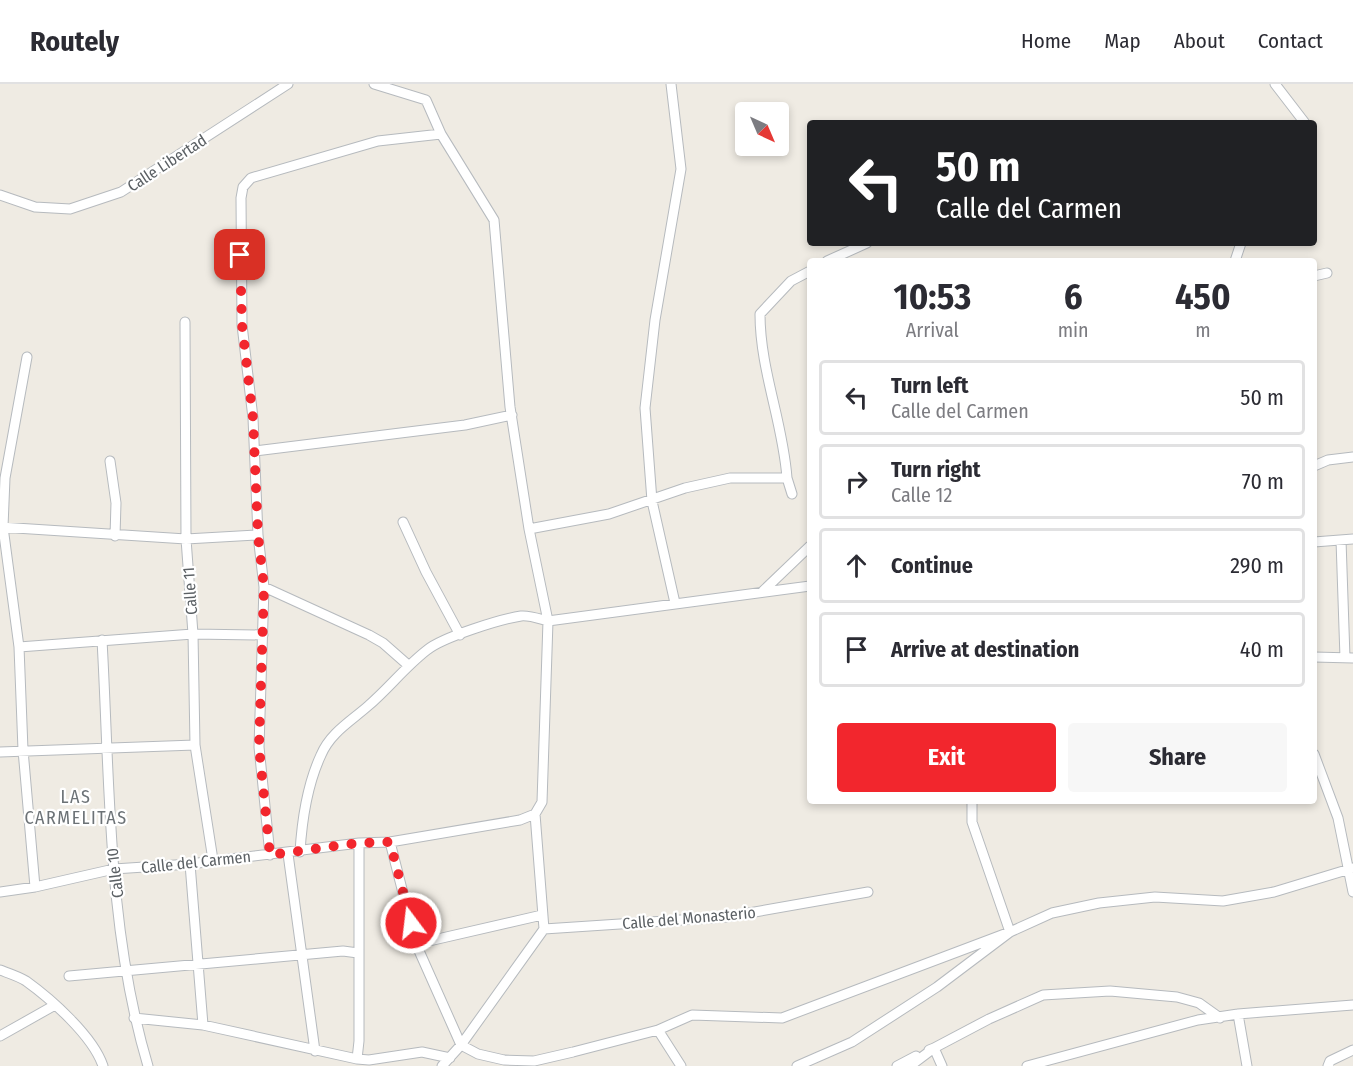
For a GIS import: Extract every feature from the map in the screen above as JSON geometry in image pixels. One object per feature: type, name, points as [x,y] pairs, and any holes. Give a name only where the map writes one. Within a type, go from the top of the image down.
[{"type":"street","name":"Calle Libertad","points":[[0,195],[35,207],[70,209],[122,192],[288,84]]},
{"type":"street","points":[[374,84],[426,100],[441,134],[494,220],[512,415],[528,529],[548,621],[542,802],[535,814],[544,929],[461,1045],[442,1066]]},
{"type":"street","points":[[671,84],[681,170],[655,320],[645,408],[652,501],[675,603]]},
{"type":"street","points":[[1275,84],[1303,120]]},
{"type":"street","points":[[270,855],[259,747],[264,587],[258,535],[255,451],[242,325],[241,198],[243,187],[251,178],[378,141],[441,134]]},
{"type":"street","points":[[834,258],[860,246]]},
{"type":"street","points":[[792,494],[787,477],[785,450],[760,340],[760,314],[791,281],[807,273]]},
{"type":"street","points":[[1317,275],[1327,273]]},
{"type":"street","name":"Calle 11","points":[[185,322],[186,539],[193,634],[195,745],[213,860]]},
{"type":"street","points":[[27,357],[5,478],[2,527],[19,647],[23,750],[35,887]]},
{"type":"street","points":[[255,451],[465,425],[512,415]]},
{"type":"street","points":[[1317,465],[1328,460],[1353,457]]},
{"type":"street","points":[[110,461],[116,503],[115,536]]},
{"type":"street","points":[[528,529],[609,514],[685,488],[730,478],[787,477]]},
{"type":"street","points":[[403,522],[426,572],[460,635]]},
{"type":"street","points":[[2,527],[186,539],[258,535]]},
{"type":"street","points":[[1317,542],[1353,539]]},
{"type":"street","points":[[1317,657],[1349,658],[1341,540]]},
{"type":"street","points":[[763,591],[807,549]]},
{"type":"street","points":[[300,852],[307,800],[321,753],[336,733],[369,706],[408,665],[430,647],[523,615],[548,621],[807,586]]},
{"type":"street","points":[[264,587],[369,635],[383,643],[408,665]]},
{"type":"street","points":[[19,647],[193,634],[263,635]]},
{"type":"street","name":"Calle 10","points":[[102,640],[109,813],[114,869],[134,1018],[148,1066]]},
{"type":"street","points":[[0,752],[195,745]]},
{"type":"street","points":[[1317,762],[1338,818],[1352,868],[1353,892]]},
{"type":"street","points":[[972,804],[972,822],[1010,932]]},
{"type":"street","name":"Calle del Carmen","points":[[0,892],[35,887],[114,869],[190,864],[288,854],[358,843],[390,842],[520,820],[535,814]]},
{"type":"street","points":[[390,842],[416,944],[461,1045],[478,1054],[504,1060],[534,1061],[658,1030],[692,1015],[782,1018],[1010,932],[1052,913],[1099,903],[1155,897],[1223,901],[1274,892],[1352,868]]},
{"type":"street","points":[[357,1059],[359,1041],[358,843]]},
{"type":"street","points":[[288,854],[304,954],[315,1051]]},
{"type":"street","points":[[190,864],[203,1025]]},
{"type":"street","name":"Calle del Monasterio","points":[[544,929],[726,917],[868,892]]},
{"type":"street","points":[[416,944],[542,915]]},
{"type":"street","points":[[797,1066],[852,1042],[937,987],[1010,932]]},
{"type":"street","points":[[69,976],[304,954],[358,952]]},
{"type":"street","points":[[0,970],[24,979],[55,1005],[87,1040],[103,1066]]},
{"type":"street","points":[[897,1066],[989,1019],[1043,995],[1110,990],[1177,997],[1199,1004],[1220,1018]]},
{"type":"street","points":[[0,1036],[55,1005]]},
{"type":"street","points":[[1027,1066],[1198,1020],[1238,1014],[1353,1005]]},
{"type":"street","points":[[1238,1014],[1247,1066]]},
{"type":"street","points":[[134,1018],[203,1025],[357,1059],[369,1060],[422,1052],[450,1058]]},
{"type":"street","points":[[658,1030],[681,1066]]},
{"type":"street","points":[[910,1066],[934,1048]]},
{"type":"street","points":[[934,1048],[942,1066]]},
{"type":"street","points":[[1328,1066],[1330,1061],[1353,1050]]},
{"type":"district","name":"LAS CARMELITAS","points":[[76,807]]},
{"type":"route","points":[[240,255],[242,325],[253,418],[258,535],[264,587],[259,747],[270,855],[358,843],[390,842],[411,923]]}]
